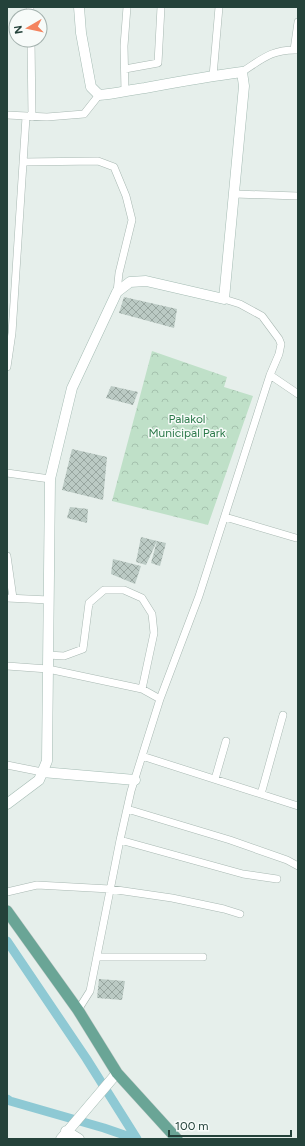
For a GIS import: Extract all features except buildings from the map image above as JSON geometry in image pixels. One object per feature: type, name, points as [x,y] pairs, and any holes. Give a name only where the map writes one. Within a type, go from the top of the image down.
[{"type":"main road","points":[[7,911],[78,1010],[117,1073],[177,1139]]},
{"type":"street","points":[[79,7],[81,33],[90,87],[99,95],[113,94],[242,72],[270,54],[296,50],[298,22]]},
{"type":"street","points":[[125,92],[124,46],[127,7]]},
{"type":"street","points":[[125,69],[158,63],[161,7]]},
{"type":"street","points":[[213,76],[219,7]]},
{"type":"street","points":[[7,367],[12,333],[23,162],[29,117],[31,48]]},
{"type":"street","points":[[224,299],[244,86],[242,72]]},
{"type":"street","points":[[7,115],[47,117],[84,114],[99,95]]},
{"type":"street","points":[[7,804],[40,780],[47,761],[50,479],[72,388],[117,292],[119,273],[132,220],[126,196],[114,167],[98,161],[23,162]]},
{"type":"street","points":[[235,194],[298,196]]},
{"type":"street","points":[[7,266],[16,267]]},
{"type":"street","points":[[78,1010],[90,991],[120,840],[142,756],[160,699],[199,596],[281,344],[262,316],[240,304],[146,281],[130,282],[117,292]]},
{"type":"street","points":[[270,375],[298,394]]},
{"type":"street","points":[[7,473],[50,479]]},
{"type":"street","points":[[225,517],[296,538]]},
{"type":"street","points":[[7,556],[10,598],[49,600]]},
{"type":"street","points":[[48,655],[64,656],[83,649],[89,603],[104,590],[124,590],[142,598],[152,614],[154,634],[142,689]]},
{"type":"street","points":[[7,666],[48,669],[142,689],[160,699]]},
{"type":"street","points":[[261,794],[283,715]]},
{"type":"street","points":[[215,779],[226,741]]},
{"type":"street","points":[[142,756],[298,806]]},
{"type":"street","points":[[7,765],[42,772],[135,780]]},
{"type":"street","points":[[127,809],[230,840],[287,860],[298,866]]},
{"type":"street","points":[[120,840],[243,874],[277,879]]},
{"type":"street","points":[[7,892],[37,884],[110,889],[172,898],[224,909],[240,914]]},
{"type":"street","points":[[97,957],[203,957]]},
{"type":"street","points":[[79,1139],[64,1135],[117,1073]]},
{"type":"green space","name":"Palakol Municipal Park","points":[[152,351],[227,377],[224,387],[253,396],[208,525],[112,501]]},
{"type":"waterway","points":[[7,941],[86,1058],[137,1139]]},
{"type":"waterway","points":[[7,1099],[136,1139]]}]
